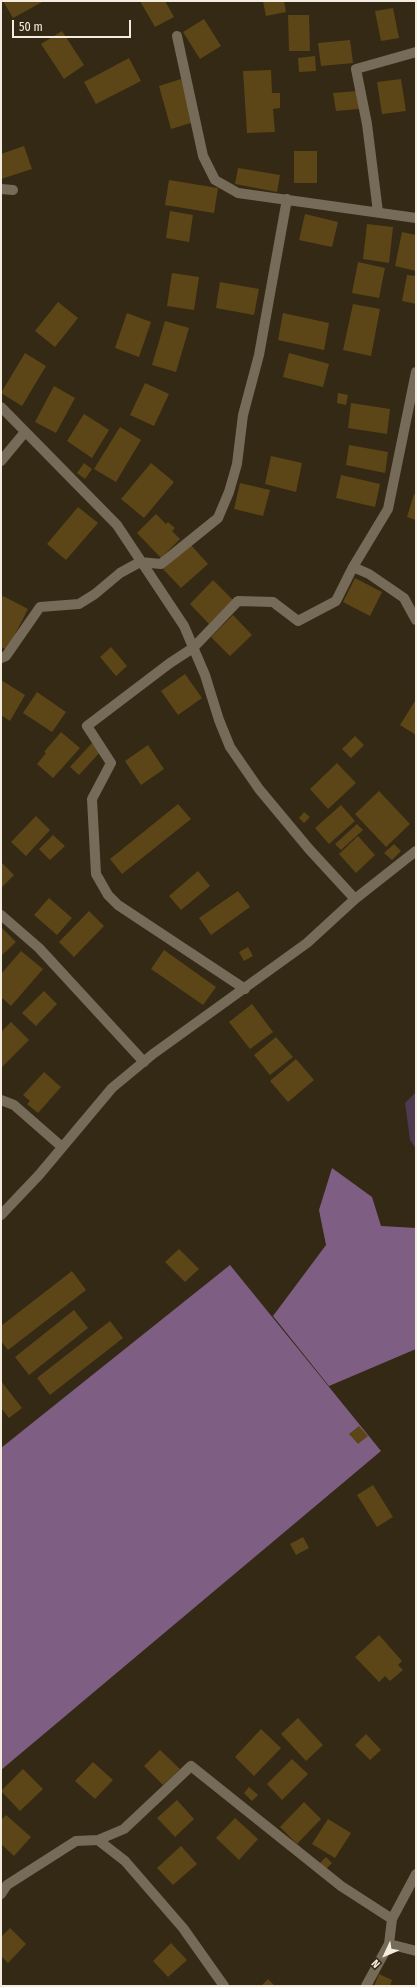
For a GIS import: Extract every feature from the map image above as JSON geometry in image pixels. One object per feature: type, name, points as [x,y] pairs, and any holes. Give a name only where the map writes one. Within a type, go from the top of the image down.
[{"type":"street","points":[[177,36],[203,156],[215,180],[238,193],[416,218]]},
{"type":"street","points":[[378,212],[367,124],[356,68],[416,52]]},
{"type":"street","points":[[1,189],[13,190]]},
{"type":"street","points":[[1,658],[6,656],[40,607],[79,604],[96,594],[105,584],[120,573],[140,562],[161,564],[218,518],[229,492],[237,464],[243,415],[259,355],[287,199]]},
{"type":"street","points":[[245,989],[118,905],[108,895],[96,874],[92,799],[111,763],[87,726],[170,663],[193,648],[238,601],[273,602],[298,621],[336,601],[353,567],[388,509],[416,372]]},
{"type":"street","points":[[1,407],[117,525],[140,562],[184,626],[205,675],[230,747],[264,795],[355,899]]},
{"type":"street","points":[[1,461],[25,432]]},
{"type":"street","points":[[353,567],[369,574],[404,598],[416,620]]},
{"type":"street","points":[[1,1215],[39,1175],[112,1088],[144,1062],[307,942],[355,899],[416,851]]},
{"type":"street","points":[[1,915],[39,948],[144,1062]]},
{"type":"street","points":[[1,1100],[14,1105],[62,1147]]},
{"type":"street","points":[[1,1894],[7,1884],[76,1841],[98,1840],[124,1829],[191,1766],[341,1886],[392,1920]]},
{"type":"street","points":[[98,1840],[125,1861],[183,1928],[224,1986]]},
{"type":"street","points":[[366,1986],[388,1944],[392,1920],[416,1874]]},
{"type":"street","points":[[388,1944],[416,1951]]},
{"type":"shaded area","points":[[416,1092],[416,1149],[410,1140],[405,1103]]},
{"type":"shaded area","points":[[332,1168],[372,1197],[381,1226],[416,1228],[416,1349],[329,1386],[273,1316],[326,1245],[319,1210]]},
{"type":"shaded area","points":[[230,1265],[381,1451],[1,1770],[1,1448]]},
{"type":"building","points":[[3,1],[44,1],[13,18]]},
{"type":"building","points":[[140,1],[165,1],[174,17],[155,27]]},
{"type":"building","points":[[263,1],[284,1],[286,12],[266,16]]},
{"type":"building","points":[[393,8],[399,38],[381,41],[375,11]]},
{"type":"building","points":[[288,15],[309,15],[310,51],[289,51]]},
{"type":"building","points":[[204,19],[221,46],[200,59],[183,32]]},
{"type":"building","points":[[62,31],[84,65],[64,79],[41,44]]},
{"type":"building","points":[[350,40],[353,63],[321,66],[318,43]]},
{"type":"building","points":[[315,56],[316,71],[299,72],[298,58]]},
{"type":"building","points":[[129,58],[141,81],[96,104],[84,82]]},
{"type":"building","points":[[271,70],[272,93],[280,93],[280,108],[273,109],[275,132],[247,133],[243,71]]},
{"type":"building","points":[[181,79],[194,122],[171,129],[159,86]]},
{"type":"building","points":[[401,79],[406,111],[382,114],[377,82]]},
{"type":"building","points":[[357,91],[359,109],[336,111],[333,93]]},
{"type":"building","points":[[24,146],[32,169],[1,179],[1,154]]},
{"type":"building","points":[[294,151],[317,151],[317,183],[294,183]]},
{"type":"building","points":[[238,168],[280,175],[277,192],[235,184]]},
{"type":"building","points":[[169,180],[218,188],[214,213],[165,205]]},
{"type":"building","points":[[170,211],[193,215],[189,242],[166,238]]},
{"type":"building","points":[[305,214],[338,222],[332,247],[299,240]]},
{"type":"building","points":[[367,224],[393,227],[389,263],[363,259]]},
{"type":"building","points":[[402,232],[416,235],[416,271],[395,266]]},
{"type":"building","points":[[358,262],[385,268],[379,298],[352,293]]},
{"type":"building","points":[[172,273],[199,277],[194,310],[167,306]]},
{"type":"building","points":[[407,275],[416,276],[416,304],[402,301]]},
{"type":"building","points":[[220,282],[259,289],[254,315],[216,308]]},
{"type":"building","points":[[58,302],[78,318],[55,347],[35,331]]},
{"type":"building","points":[[353,304],[380,309],[371,356],[343,350]]},
{"type":"building","points":[[127,313],[151,322],[139,357],[115,348]]},
{"type":"building","points":[[283,313],[329,323],[324,350],[278,340]]},
{"type":"building","points":[[165,321],[189,328],[176,372],[152,365]]},
{"type":"building","points":[[25,353],[46,366],[22,406],[1,393]]},
{"type":"building","points":[[289,353],[329,364],[323,387],[283,377]]},
{"type":"building","points":[[145,383],[169,394],[154,426],[130,415]]},
{"type":"building","points":[[54,386],[75,398],[56,433],[35,422]]},
{"type":"building","points":[[338,393],[348,395],[346,405],[337,403]]},
{"type":"building","points":[[351,403],[390,409],[387,434],[348,428]]},
{"type":"building","points":[[84,414],[109,430],[92,458],[67,441]]},
{"type":"building","points":[[120,427],[141,440],[116,482],[94,469]]},
{"type":"building","points":[[349,445],[388,452],[385,473],[346,465]]},
{"type":"building","points":[[271,456],[302,463],[296,492],[265,484]]},
{"type":"building","points":[[84,463],[92,469],[85,479],[77,473]]},
{"type":"building","points":[[151,463],[174,482],[144,518],[121,499]]},
{"type":"building","points":[[341,475],[380,484],[375,507],[336,498]]},
{"type":"building","points":[[240,483],[270,490],[263,516],[234,509]]},
{"type":"building","points":[[414,494],[416,495],[416,520],[407,517]]},
{"type":"building","points":[[78,507],[98,523],[66,560],[47,544]]},
{"type":"building","points":[[156,514],[166,524],[168,522],[175,528],[172,531],[180,539],[161,558],[137,533]]},
{"type":"building","points":[[190,544],[208,564],[181,588],[163,569]]},
{"type":"building","points":[[355,578],[382,592],[370,616],[343,602]]},
{"type":"building","points":[[213,580],[233,600],[209,624],[190,604]]},
{"type":"building","points":[[3,596],[28,609],[7,650],[1,647],[1,599]]},
{"type":"building","points":[[233,615],[252,635],[230,656],[211,637]]},
{"type":"building","points":[[111,647],[127,666],[116,676],[100,657]]},
{"type":"building","points":[[185,674],[202,698],[178,715],[161,691]]},
{"type":"building","points":[[1,680],[25,695],[10,721],[1,715]]},
{"type":"building","points":[[37,692],[66,712],[52,732],[23,713]]},
{"type":"building","points":[[415,701],[416,702],[416,735],[400,725]]},
{"type":"building","points":[[61,732],[80,748],[53,778],[37,764],[46,753],[44,752]]},
{"type":"building","points":[[355,736],[364,745],[351,758],[342,749]]},
{"type":"building","points":[[92,743],[101,751],[79,775],[70,767]]},
{"type":"building","points":[[148,745],[164,769],[141,785],[125,761]]},
{"type":"building","points":[[337,763],[356,783],[328,809],[310,789]]},
{"type":"building","points":[[379,791],[410,824],[386,847],[355,814]]},
{"type":"building","points":[[178,804],[191,819],[122,874],[110,859]]},
{"type":"building","points":[[341,805],[355,821],[329,844],[315,828]]},
{"type":"building","points":[[304,812],[310,817],[304,823],[299,818]]},
{"type":"building","points":[[36,816],[50,830],[26,856],[11,842]]},
{"type":"building","points":[[357,824],[363,830],[341,850],[335,844]]},
{"type":"building","points":[[53,835],[65,846],[50,860],[39,849]]},
{"type":"building","points":[[358,836],[375,855],[356,873],[339,854]]},
{"type":"building","points":[[394,844],[401,851],[392,860],[384,853]]},
{"type":"building","points":[[1,862],[14,875],[1,888]]},
{"type":"building","points":[[198,871],[210,886],[181,910],[169,896]]},
{"type":"building","points":[[238,891],[250,907],[211,935],[199,918]]},
{"type":"building","points":[[49,898],[72,918],[57,935],[34,915]]},
{"type":"building","points":[[89,911],[104,926],[74,957],[59,942]]},
{"type":"building","points":[[1,927],[16,942],[1,956]]},
{"type":"building","points":[[248,947],[253,956],[244,961],[239,952]]},
{"type":"building","points":[[164,950],[216,987],[203,1005],[151,969]]},
{"type":"building","points":[[21,951],[43,969],[11,1006],[1,997],[1,974]]},
{"type":"building","points":[[44,991],[57,1004],[36,1026],[22,1013]]},
{"type":"building","points":[[252,1004],[273,1032],[250,1049],[229,1022]]},
{"type":"building","points":[[11,1022],[29,1040],[1,1068],[1,1032]]},
{"type":"building","points":[[276,1037],[293,1057],[270,1075],[254,1055]]},
{"type":"building","points":[[296,1059],[314,1080],[288,1102],[270,1081]]},
{"type":"building","points":[[44,1072],[61,1087],[38,1113],[27,1104],[30,1101],[23,1095]]},
{"type":"building","points":[[179,1249],[199,1269],[185,1282],[165,1262]]},
{"type":"building","points":[[72,1271],[86,1290],[8,1350],[1,1341],[1,1326]]},
{"type":"building","points":[[74,1310],[88,1328],[29,1375],[15,1357]]},
{"type":"building","points":[[110,1321],[123,1338],[50,1395],[37,1378]]},
{"type":"building","points":[[1,1381],[22,1408],[9,1418],[1,1408]]},
{"type":"building","points":[[359,1426],[368,1436],[358,1444],[349,1434]]},
{"type":"building","points":[[373,1485],[393,1517],[377,1527],[357,1495]]},
{"type":"building","points":[[303,1537],[309,1548],[296,1555],[290,1544]]},
{"type":"building","points":[[379,1635],[402,1661],[398,1665],[403,1670],[390,1681],[385,1676],[379,1682],[355,1657]]},
{"type":"building","points":[[298,1718],[323,1745],[306,1761],[281,1734]]},
{"type":"building","points":[[261,1729],[281,1748],[254,1776],[235,1757]]},
{"type":"building","points":[[366,1734],[381,1750],[370,1760],[355,1745]]},
{"type":"building","points":[[160,1750],[180,1769],[163,1785],[144,1766]]},
{"type":"building","points":[[292,1759],[308,1774],[282,1800],[267,1784]]},
{"type":"building","points":[[93,1762],[113,1780],[95,1799],[75,1781]]},
{"type":"building","points":[[23,1769],[43,1789],[20,1811],[1,1791]]},
{"type":"building","points":[[249,1787],[258,1795],[252,1801],[244,1793]]},
{"type":"building","points":[[177,1800],[194,1819],[175,1837],[157,1818]]},
{"type":"building","points":[[304,1802],[321,1819],[297,1844],[280,1827]]},
{"type":"building","points":[[6,1815],[31,1837],[14,1856],[1,1844],[1,1820]]},
{"type":"building","points":[[235,1818],[258,1839],[239,1860],[216,1838]]},
{"type":"building","points":[[328,1819],[351,1833],[335,1858],[312,1844]]},
{"type":"building","points":[[181,1846],[197,1864],[173,1885],[157,1868]]},
{"type":"building","points":[[326,1857],[332,1863],[325,1870],[319,1864]]},
{"type":"building","points":[[10,1928],[26,1944],[8,1963],[1,1956],[1,1937]]},
{"type":"building","points":[[171,1943],[187,1960],[168,1977],[153,1961]]},
{"type":"building","points":[[379,1974],[392,1980],[390,1986],[374,1986]]},
{"type":"building","points":[[268,1979],[275,1986],[261,1986]]}]
